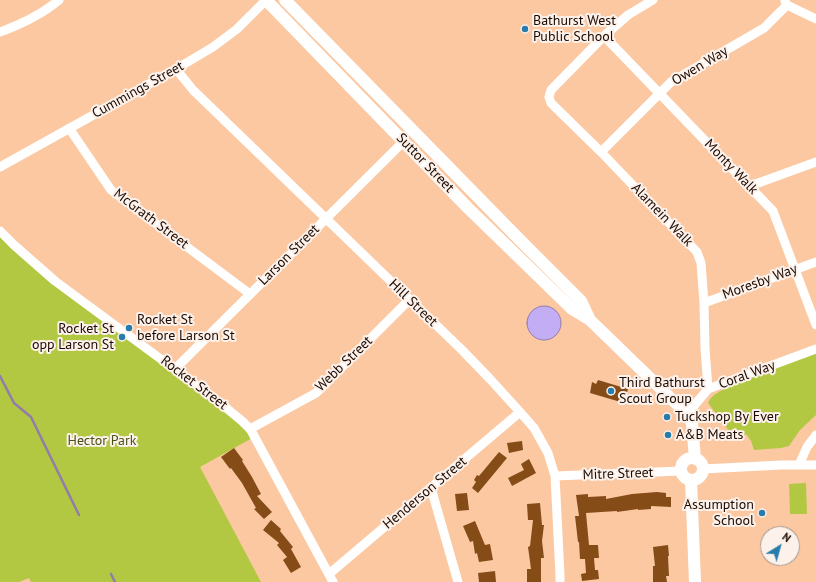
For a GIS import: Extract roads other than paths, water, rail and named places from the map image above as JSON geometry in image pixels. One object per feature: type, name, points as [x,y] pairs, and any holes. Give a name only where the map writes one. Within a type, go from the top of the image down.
[{"type":"main road","name":"Suttor Street","points":[[266,0],[468,208],[572,309],[590,320],[688,414]]},
{"type":"main road","name":"Suttor Street","points":[[285,0],[581,301],[590,320]]},
{"type":"main road","points":[[688,414],[692,423],[692,459]]},
{"type":"main road","points":[[692,459],[701,462],[703,469],[699,479],[692,481],[684,478],[681,471],[682,465],[686,460],[692,459]]},
{"type":"main road","points":[[692,481],[695,582]]},
{"type":"street","points":[[0,32],[39,15],[59,0]]},
{"type":"street","name":"Cummings Street","points":[[0,167],[213,47],[231,34],[266,0]]},
{"type":"street","points":[[604,36],[628,15],[653,0]]},
{"type":"street","points":[[786,3],[816,19]]},
{"type":"street","name":"Owen Way","points":[[601,152],[671,82],[764,28],[786,3]]},
{"type":"street","name":"Monty Walk","points":[[604,36],[773,211],[816,325]]},
{"type":"street","name":"Alamein Walk","points":[[604,36],[551,90],[549,97],[551,103],[601,152],[697,252],[701,263],[708,389]]},
{"type":"street","name":"Hill Street","points":[[176,69],[193,90],[485,374],[534,428],[548,453],[555,476],[560,582]]},
{"type":"street","name":"McGrath Street","points":[[69,128],[111,190],[250,294]]},
{"type":"street","name":"Larson Street","points":[[175,369],[404,141]]},
{"type":"street","points":[[750,186],[816,162]]},
{"type":"street","name":"Rocket Street","points":[[0,231],[55,281],[175,369],[230,411],[250,429],[331,578]]},
{"type":"street","name":"Moresby Way","points":[[704,303],[816,262]]},
{"type":"street","name":"Webb Street","points":[[250,429],[316,393],[409,300]]},
{"type":"street","name":"Coral Way","points":[[688,414],[708,389],[816,349]]},
{"type":"street","name":"Henderson Street","points":[[331,578],[431,488],[520,412]]},
{"type":"street","points":[[799,465],[807,446],[816,435]]},
{"type":"street","points":[[703,469],[781,465],[816,465]]},
{"type":"street","name":"Mitre Street","points":[[555,476],[681,471]]},
{"type":"street","points":[[431,488],[458,582]]},
{"type":"waterway","points":[[0,376],[14,403],[31,417],[79,515]]},
{"type":"waterway","points":[[111,574],[115,582]]},
{"type":"place","name":"Bathurst West Public School","points":[[525,29]]},
{"type":"place","name":"Rocket St before Larson St","points":[[129,328]]},
{"type":"place","name":"Rocket St opp Larson St","points":[[122,337]]},
{"type":"place","name":"Third Bathurst Scout Group","points":[[611,391]]},
{"type":"place","name":"Tuckshop By Ever","points":[[667,417]]},
{"type":"place","name":"A&B Meats","points":[[668,435]]},
{"type":"place","name":"Assumption School","points":[[762,513]]},
{"type":"park label","name":"Hector Park","points":[[102,441]]}]
